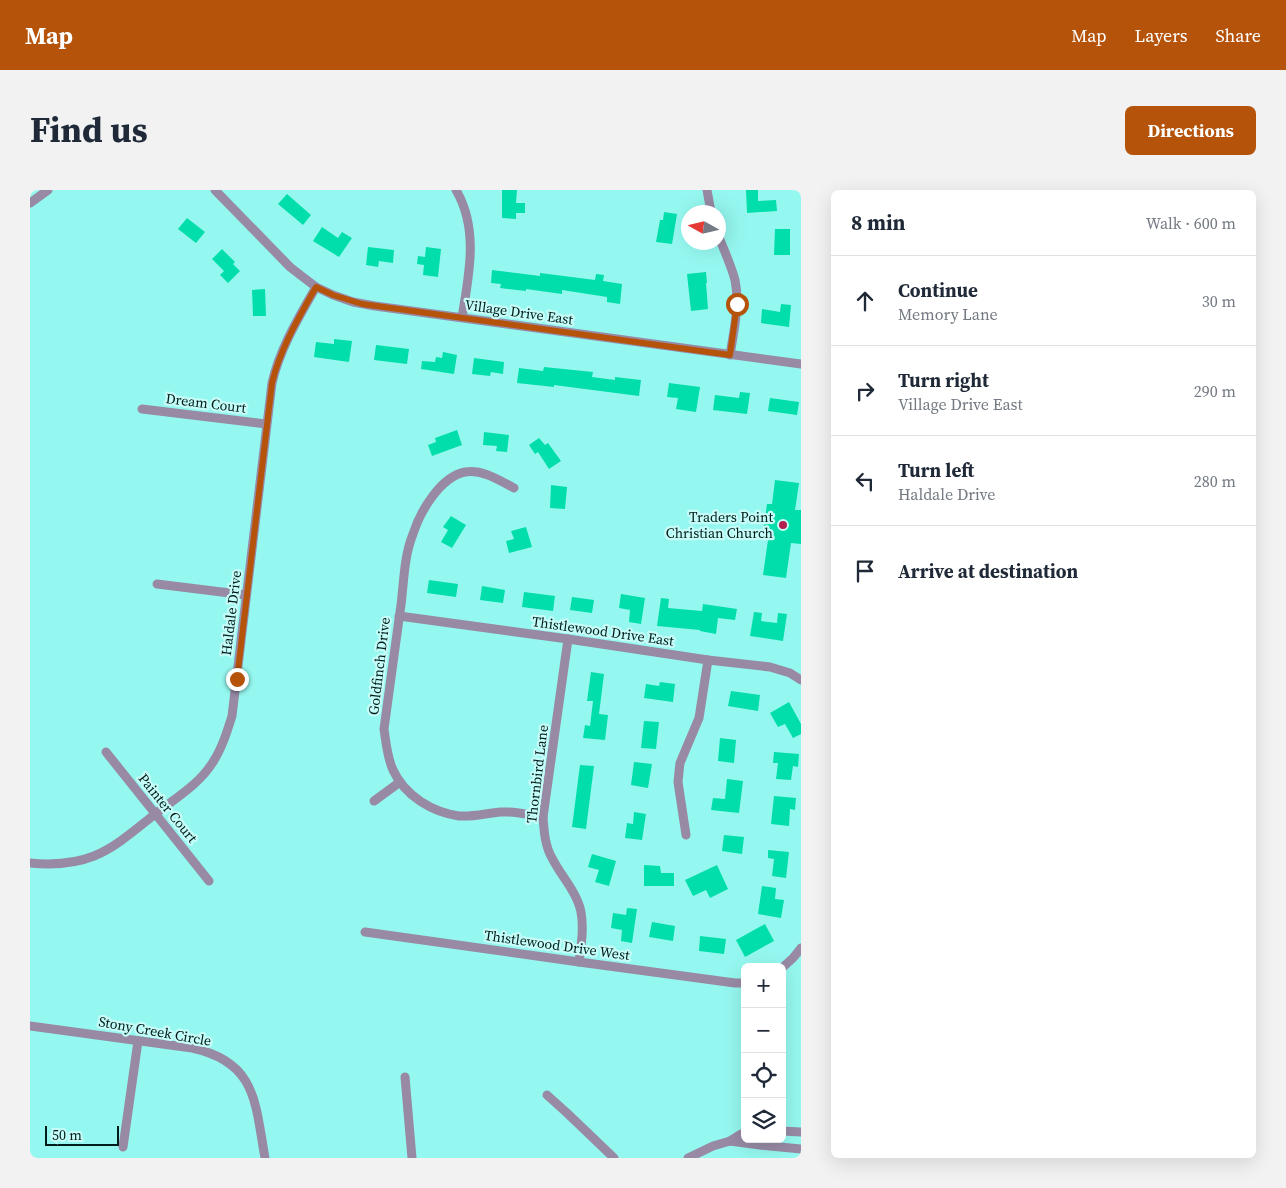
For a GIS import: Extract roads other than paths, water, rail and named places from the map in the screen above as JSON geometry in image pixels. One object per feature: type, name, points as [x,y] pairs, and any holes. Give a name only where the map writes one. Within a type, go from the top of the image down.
[{"type":"street","points":[[30,203],[48,190]]},
{"type":"street","name":"Village Drive East","points":[[215,190],[290,267],[316,287],[333,295],[362,304],[801,364]]},
{"type":"street","points":[[456,190],[464,205],[467,216],[471,250],[462,318]]},
{"type":"street","points":[[707,190],[710,205]]},
{"type":"street","points":[[724,250],[732,270],[736,292],[736,316],[730,355]]},
{"type":"street","name":"Haldale Drive","points":[[30,863],[62,863],[94,856],[110,848],[177,798],[200,778],[213,762],[228,730],[232,716],[272,383],[276,365],[283,349],[316,287]]},
{"type":"street","name":"Dream Court","points":[[142,409],[266,424]]},
{"type":"street","name":"Goldfinch Drive","points":[[514,488],[493,477],[466,472],[451,477],[436,492],[420,516],[412,535],[406,565],[384,729],[386,748],[392,770],[411,795],[426,805],[445,813],[461,816],[503,812],[543,817]]},
{"type":"street","points":[[157,584],[246,595]]},
{"type":"street","name":"Thistlewood Drive East","points":[[399,616],[708,660],[770,667],[790,673],[801,680]]},
{"type":"street","name":"Thornbird Lane","points":[[568,639],[543,817],[545,838],[551,858],[567,881],[581,913],[583,932],[579,962]]},
{"type":"street","points":[[686,835],[678,782],[680,763],[700,718],[708,660]]},
{"type":"street","name":"Painter Court","points":[[106,752],[209,881]]},
{"type":"street","points":[[374,801],[400,782]]},
{"type":"street","name":"Thistlewood Drive West","points":[[365,932],[741,983]]},
{"type":"street","points":[[786,964],[801,948]]},
{"type":"street","name":"Stony Creek Circle","points":[[30,1026],[203,1051],[222,1058],[237,1070],[248,1083],[256,1108],[265,1158]]},
{"type":"street","points":[[123,1147],[138,1041]]},
{"type":"street","points":[[405,1077],[412,1158]]},
{"type":"street","points":[[547,1095],[614,1158]]},
{"type":"street","points":[[786,1131],[801,1132]]},
{"type":"street","points":[[688,1158],[713,1146],[730,1141],[741,1134]]},
{"type":"street","points":[[730,1141],[760,1146],[801,1149]]},
{"type":"place","name":"Traders Point Christian Church","points":[[783,525]]}]
